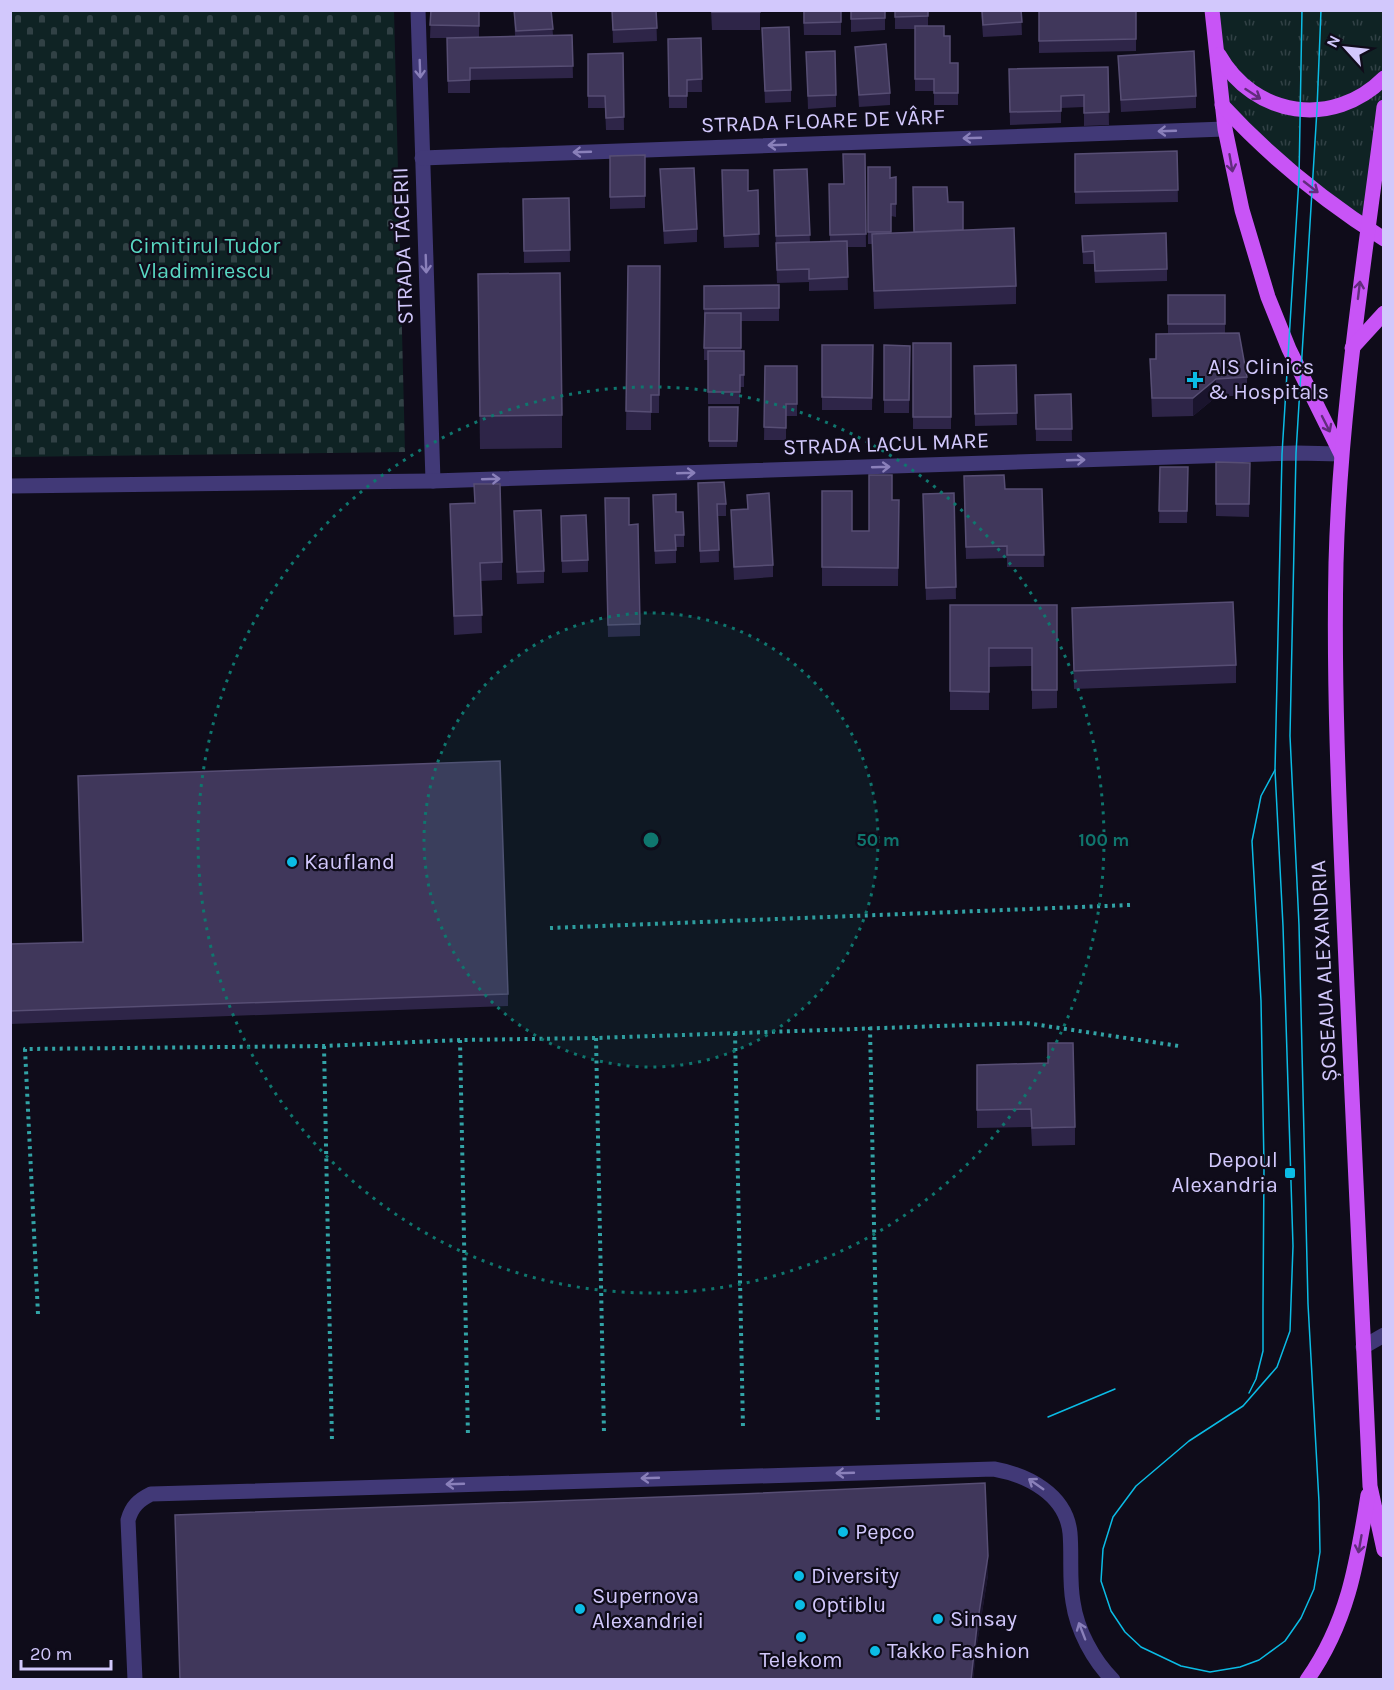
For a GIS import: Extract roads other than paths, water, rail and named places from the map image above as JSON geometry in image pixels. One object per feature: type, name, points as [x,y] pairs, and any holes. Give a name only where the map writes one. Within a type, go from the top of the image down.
[{"type":"main road","name":"ȘOSEAUA ALEXANDRIA","points":[[1213,12],[1225,129],[1242,210],[1268,297],[1289,349],[1341,454]]},
{"type":"main road","points":[[1216,50],[1226,68],[1243,87],[1268,102],[1284,107],[1317,109],[1346,103],[1362,96],[1383,78]]},
{"type":"main road","points":[[1222,105],[1246,132],[1299,178],[1383,239]]},
{"type":"main road","name":"ȘOSEAUA ALEXANDRIA","points":[[1383,110],[1352,348],[1341,454],[1336,564],[1339,807],[1370,1486],[1383,1550]]},
{"type":"main road","points":[[1352,348],[1383,313]]},
{"type":"main road","name":"ȘOSEAUA ALEXANDRIA","points":[[1307,1680],[1327,1650],[1347,1601],[1357,1562],[1370,1486]]},
{"type":"street","name":"STRADA TĂCERII","points":[[418,10],[433,481]]},
{"type":"street","name":"STRADA FLOARE DE VÂRF","points":[[422,158],[1225,129]]},
{"type":"street","name":"STRADA LACUL MARE","points":[[10,486],[433,481],[1296,453],[1341,454]]},
{"type":"street","points":[[1364,1347],[1383,1335]]},
{"type":"street","points":[[135,1680],[128,1520],[132,1509],[140,1499],[151,1494],[994,1469],[1014,1472],[1028,1479],[1056,1500],[1065,1515],[1070,1530],[1073,1602],[1083,1637],[1094,1656],[1113,1680]]},
{"type":"tram line","points":[[1302,10],[1299,178],[1282,454],[1275,770],[1283,926],[1293,1246],[1290,1331],[1277,1367],[1243,1406],[1189,1441],[1136,1486],[1113,1517],[1103,1549],[1101,1581],[1111,1611],[1125,1632],[1141,1647],[1181,1666],[1210,1672],[1240,1667],[1259,1660],[1285,1641],[1301,1618],[1314,1589],[1320,1552],[1308,1304],[1299,925],[1290,736],[1296,453],[1321,10]]},
{"type":"tram line","points":[[1249,1393],[1256,1379],[1263,1351],[1264,1165],[1261,1001],[1252,841],[1261,796],[1275,770]]},
{"type":"tram line","points":[[1048,1417],[1115,1389]]},
{"type":"place","name":"AIS Clinics & Hospitals","points":[[1195,380]]},
{"type":"place","name":"Kaufland","points":[[292,862]]},
{"type":"place","name":"Depoul Alexandria","points":[[1290,1173]]},
{"type":"place","name":"Pepco","points":[[843,1532]]},
{"type":"place","name":"Diversity","points":[[799,1576]]},
{"type":"place","name":"Optiblu","points":[[800,1605]]},
{"type":"place","name":"Supernova Alexandriei","points":[[580,1609]]},
{"type":"place","name":"Sinsay","points":[[938,1619]]},
{"type":"place","name":"Telekom","points":[[801,1637]]},
{"type":"place","name":"Takko Fashion","points":[[875,1651]]},
{"type":"park label","name":"Cimitirul Tudor Vladimirescu","points":[[205,258]]}]
